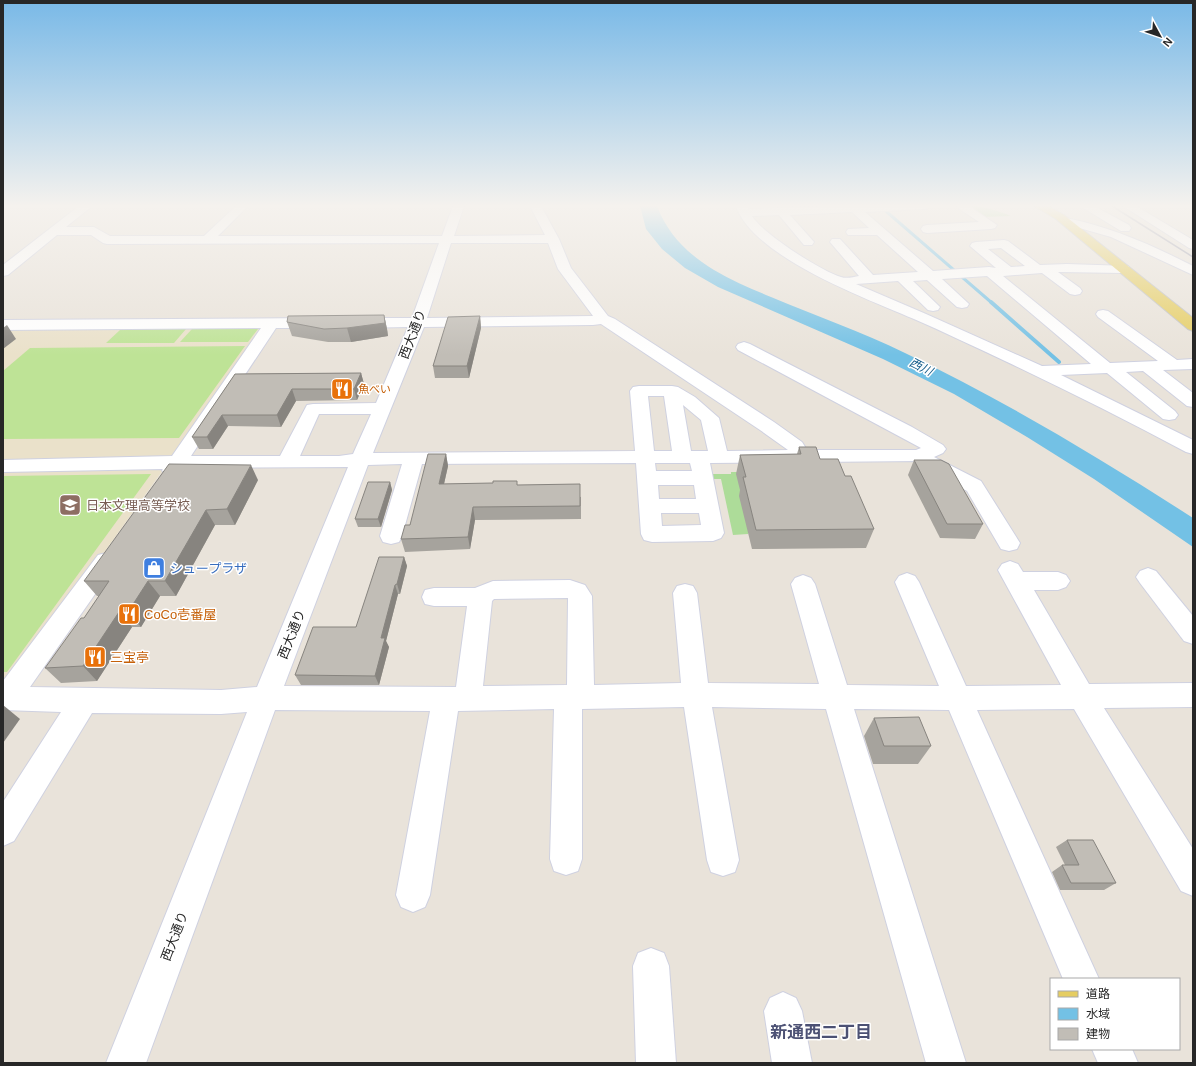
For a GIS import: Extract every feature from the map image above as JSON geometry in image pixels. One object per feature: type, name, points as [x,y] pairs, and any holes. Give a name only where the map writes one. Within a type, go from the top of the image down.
[{"type":"main road","points":[[1109,256],[1193,326]]},
{"type":"street","points":[[3,272],[23,256]]},
{"type":"street","name":"西大通り","points":[[126,1063],[266,698],[361,459],[418,322],[440,256]]},
{"type":"street","points":[[558,256],[565,269],[603,319]]},
{"type":"street","points":[[793,256],[839,282],[937,324],[1038,371],[1146,422],[1193,448]]},
{"type":"street","points":[[849,256],[869,278]]},
{"type":"street","points":[[907,256],[962,304]]},
{"type":"street","points":[[988,256],[1008,271]]},
{"type":"street","points":[[1022,256],[1075,291]]},
{"type":"street","points":[[1161,256],[1193,271]]},
{"type":"street","points":[[839,282],[869,278],[989,271],[1067,268],[1123,269]]},
{"type":"street","points":[[989,271],[1169,415]]},
{"type":"street","points":[[901,277],[933,307]]},
{"type":"street","points":[[1103,314],[1174,365]]},
{"type":"street","points":[[3,325],[271,324],[603,319],[610,322],[768,426],[795,446],[800,456]]},
{"type":"street","points":[[159,487],[178,462],[271,324]]},
{"type":"street","points":[[3,466],[178,462],[339,462],[361,459],[414,458],[918,456],[936,449],[906,431],[744,347]]},
{"type":"street","points":[[1038,371],[1193,364]]},
{"type":"street","points":[[1147,366],[1193,402]]},
{"type":"street","points":[[672,391],[700,456],[713,533],[652,534],[639,391],[672,391],[689,401],[710,418],[700,456]]},
{"type":"street","points":[[287,462],[313,409],[382,408]]},
{"type":"street","points":[[918,456],[974,486],[1009,543]]},
{"type":"street","points":[[391,536],[414,458]]},
{"type":"street","points":[[647,478],[703,478]]},
{"type":"street","points":[[649,506],[708,506]]},
{"type":"street","points":[[5,698],[118,545]]},
{"type":"street","points":[[1058,581],[1014,576],[1081,696],[1193,879]]},
{"type":"street","points":[[1148,577],[1193,634]]},
{"type":"street","points":[[907,582],[1081,978]]},
{"type":"street","points":[[803,584],[835,696],[946,1063]]},
{"type":"street","points":[[413,895],[480,597],[486,592],[493,590],[570,589],[577,592],[580,596],[566,859]]},
{"type":"street","points":[[685,593],[696,695],[723,860]]},
{"type":"street","points":[[434,597],[480,597]]},
{"type":"street","points":[[5,698],[84,701],[221,702],[266,698],[457,698],[696,695],[957,698],[1193,695]]},
{"type":"street","points":[[3,830],[84,701]]},
{"type":"street","points":[[651,966],[656,1063]]},
{"type":"street","points":[[783,1011],[792,1063]]},
{"type":"street","points":[[1112,1050],[1118,1063]]},
{"type":"shaded area","name":"日本文理高等学校","points":[[3,328],[264,328],[11,683],[3,683]]},
{"type":"green space","points":[[186,329],[174,343],[106,343],[120,330]]},
{"type":"green space","points":[[192,329],[258,329],[248,342],[180,342]]},
{"type":"green space","points":[[245,346],[179,438],[3,439],[3,371],[30,348]]},
{"type":"green space","points":[[731,472],[738,472],[750,483],[748,534],[733,535],[721,479],[709,479],[708,474],[731,474]]},
{"type":"green space","points":[[151,474],[7,672],[3,672],[3,476]]},
{"type":"water","name":"西川","points":[[670,256],[694,256],[721,274],[735,281],[905,353],[1016,410],[1193,518],[1193,547],[1094,479],[954,394],[883,359],[718,287],[685,268]]},
{"type":"building","points":[[384,315],[385,323],[347,328],[324,329],[287,322],[288,316]]},
{"type":"building","points":[[480,316],[467,366],[433,366],[448,317]]},
{"type":"building","points":[[361,373],[354,389],[292,389],[277,415],[222,415],[207,437],[192,437],[235,374]]},
{"type":"building","points":[[799,447],[816,447],[820,459],[838,459],[845,476],[851,476],[874,529],[756,530],[743,477],[746,477],[740,455],[801,454]]},
{"type":"building","points":[[428,454],[446,454],[439,484],[517,481],[517,485],[580,484],[580,506],[473,507],[468,537],[401,539],[405,525],[410,525]]},
{"type":"building","points":[[914,460],[941,460],[949,464],[983,524],[947,524]]},
{"type":"building","points":[[169,464],[251,465],[227,509],[206,510],[165,581],[148,581],[128,612],[119,612],[83,666],[45,668],[81,618],[84,618],[109,581],[84,581]]},
{"type":"building","points":[[368,482],[390,482],[378,519],[355,519]]},
{"type":"building","points":[[379,557],[404,557],[381,638],[385,638],[375,676],[295,675],[313,627],[356,627]]},
{"type":"building","points":[[919,717],[931,746],[884,746],[874,718]]},
{"type":"building","points":[[1067,840],[1093,840],[1116,883],[1071,883],[1062,865],[1079,865]]},
{"type":"waterway","points":[[937,256],[992,303]]},
{"type":"waterway","points":[[991,302],[1059,362]]},
{"type":"place","name":"魚べい","points":[[342,389]]},
{"type":"place","name":"日本文理高等学校","points":[[70,505]]},
{"type":"place","name":"シュープラザ","points":[[154,568]]},
{"type":"place","name":"CoCo壱番屋","points":[[129,614]]},
{"type":"place","name":"三宝亭","points":[[95,657]]},
{"type":"district","name":"新通西二丁目","points":[[821,1032]]}]
